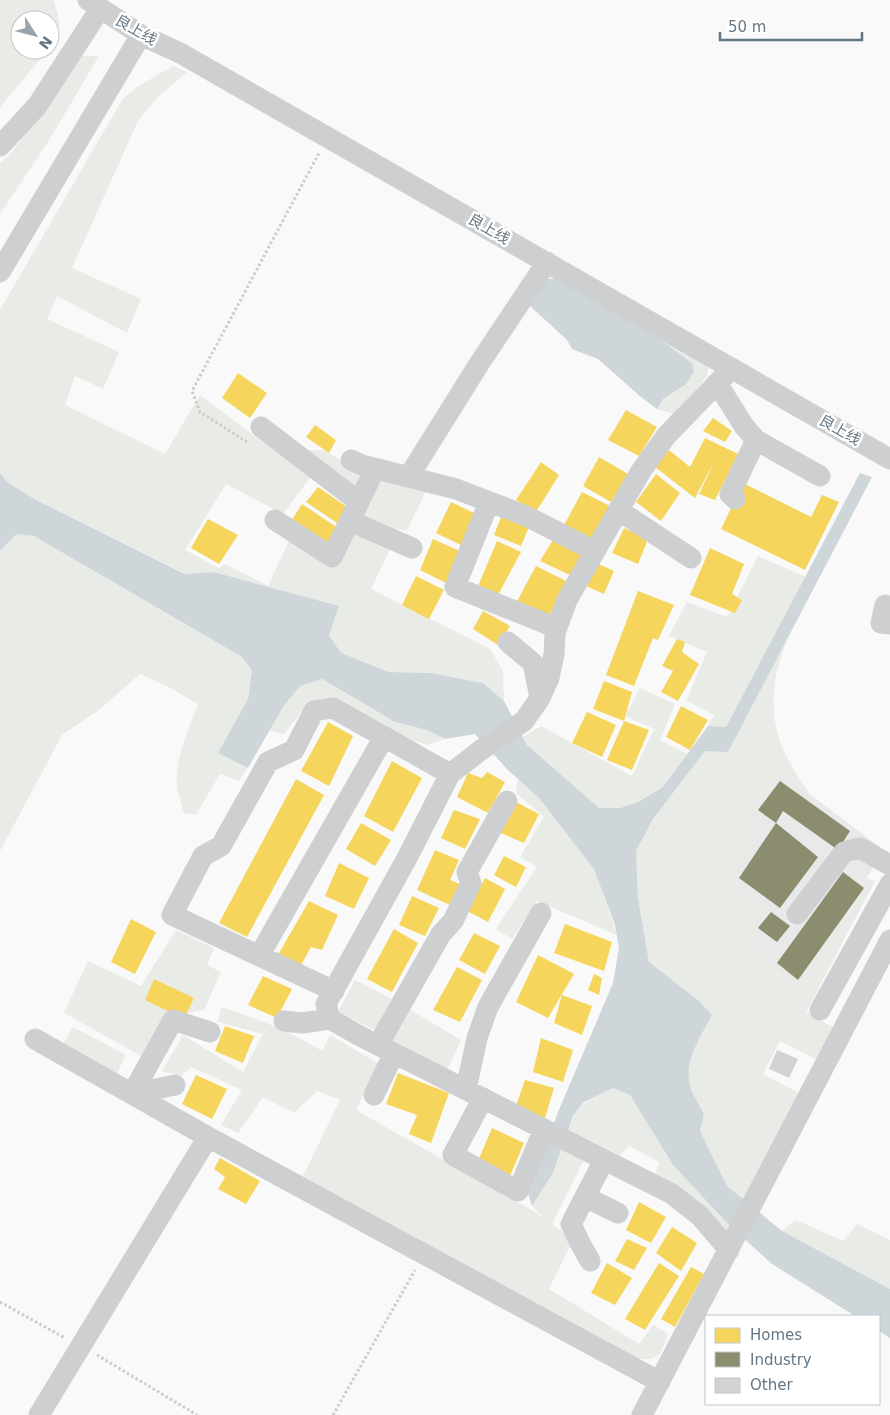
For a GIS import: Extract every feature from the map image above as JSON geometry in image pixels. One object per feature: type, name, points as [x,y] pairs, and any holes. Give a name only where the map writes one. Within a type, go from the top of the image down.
[{"type":"street","name":"良上线","points":[[94,4],[142,35],[180,53],[890,459]]},
{"type":"street","points":[[0,146],[37,106],[94,4]]},
{"type":"street","points":[[0,272],[142,35]]},
{"type":"street","points":[[409,476],[479,364],[547,262]]},
{"type":"street","points":[[330,1019],[326,1004],[407,858],[450,774],[524,721],[540,698],[549,678],[557,628],[567,600],[618,510],[641,471],[666,436],[732,368]]},
{"type":"street","points":[[717,383],[744,426],[756,440],[820,476]]},
{"type":"street","points":[[261,427],[354,511],[412,548]]},
{"type":"street","points":[[735,499],[730,494],[756,440]]},
{"type":"street","points":[[351,460],[375,469],[456,489],[526,516],[595,551]]},
{"type":"street","points":[[276,520],[332,557],[375,469]]},
{"type":"street","points":[[490,502],[455,587],[557,628]]},
{"type":"street","points":[[618,510],[691,558]]},
{"type":"street","points":[[508,642],[533,663],[540,698]]},
{"type":"street","points":[[334,991],[172,915],[203,856],[221,846],[268,762],[294,750],[314,711],[333,708],[450,774]]},
{"type":"street","points":[[259,956],[384,737]]},
{"type":"street","points":[[374,1095],[386,1049],[441,934],[453,921],[471,884],[468,872],[507,801]]},
{"type":"street","points":[[798,914],[844,852],[860,848],[890,865]]},
{"type":"street","points":[[820,1010],[890,884]]},
{"type":"street","points":[[541,913],[488,1006],[477,1038],[474,1094],[453,1155],[518,1191],[544,1129]]},
{"type":"street","points":[[642,1415],[890,940]]},
{"type":"street","points":[[284,1020],[302,1023],[330,1019],[672,1194],[733,1242]]},
{"type":"street","points":[[132,1094],[173,1020],[210,1032]]},
{"type":"street","points":[[35,1039],[208,1137],[660,1382]]},
{"type":"street","points":[[132,1094],[175,1085]]},
{"type":"street","points":[[39,1415],[208,1137]]},
{"type":"street","points":[[590,1261],[571,1224],[604,1160]]},
{"type":"street","points":[[585,1197],[618,1213]]},
{"type":"path","points":[[261,427],[252,445],[200,412],[192,391],[328,137]]},
{"type":"path","points":[[333,1415],[424,1254]]},
{"type":"path","points":[[0,1302],[81,1346],[197,1415]]},
{"type":"shaded area","points":[[0,0],[53,0],[56,10],[10,10],[10,60],[40,60],[0,107]]},
{"type":"shaded area","points":[[82,56],[99,56],[48,142],[0,214],[0,164],[12,152]]},
{"type":"shaded area","points":[[173,66],[187,72],[156,99],[138,121],[72,268],[141,299],[127,333],[57,296],[47,319],[119,352],[103,389],[75,376],[65,405],[165,454],[200,395],[253,435],[312,475],[283,514],[226,484],[185,550],[219,568],[225,564],[268,586],[289,541],[350,530],[391,547],[371,589],[490,649],[503,671],[504,701],[483,683],[431,673],[389,672],[341,653],[329,635],[339,606],[214,572],[186,574],[36,500],[7,482],[0,473],[0,310],[122,100],[137,87]]},
{"type":"shaded area","points":[[544,279],[555,279],[660,339],[692,363],[694,372],[686,384],[663,399],[657,409],[598,359],[572,349],[567,340],[528,304]]},
{"type":"shaded area","points":[[660,339],[709,365],[707,376],[677,415],[657,409],[663,399],[685,384],[692,363]]},
{"type":"shaded area","points":[[307,450],[324,450],[365,475],[355,492]]},
{"type":"shaded area","points":[[0,473],[7,482],[36,500],[185,574],[214,572],[339,606],[329,635],[341,653],[389,672],[431,673],[483,683],[504,701],[527,745],[599,808],[620,808],[638,802],[663,787],[708,726],[726,727],[860,473],[872,477],[728,752],[705,751],[653,819],[636,851],[638,898],[649,962],[699,1001],[712,1015],[694,1050],[689,1069],[689,1079],[692,1092],[704,1114],[700,1131],[727,1186],[782,1231],[890,1289],[890,1338],[880,1332],[880,1315],[853,1315],[772,1264],[729,1225],[673,1165],[630,1095],[613,1088],[584,1102],[573,1116],[553,1173],[532,1206],[528,1193],[558,1112],[613,983],[619,948],[615,925],[594,869],[539,798],[507,769],[475,734],[445,739],[427,730],[395,722],[322,679],[300,686],[283,707],[248,768],[218,753],[248,699],[252,670],[242,657],[34,536],[17,534],[0,551]]},
{"type":"shaded area","points":[[377,475],[427,489],[407,530],[395,529],[360,515]]},
{"type":"shaded area","points":[[17,534],[34,536],[242,657],[252,670],[248,699],[219,752],[248,767],[239,781],[220,774],[196,815],[184,813],[178,792],[177,776],[178,762],[198,704],[167,686],[140,674],[100,709],[62,735],[0,851],[0,551]]},
{"type":"shaded area","points":[[758,556],[806,577],[726,727],[708,726],[714,715],[686,701],[707,652],[669,636],[687,602],[727,617]]},
{"type":"shaded area","points":[[786,641],[775,682],[774,714],[776,728],[785,754],[809,793],[782,774],[744,825],[756,835],[730,880],[765,909],[752,927],[766,963],[794,984],[867,878],[875,881],[806,1012],[834,1028],[818,1060],[780,1041],[763,1074],[801,1094],[744,1200],[727,1186],[700,1131],[704,1114],[692,1092],[689,1079],[689,1069],[694,1050],[712,1015],[649,962],[638,898],[636,851],[653,819],[705,751],[731,746]]},
{"type":"shaded area","points":[[322,679],[395,722],[427,730],[445,739],[427,745],[307,705],[284,734],[269,731],[283,707],[300,686]]},
{"type":"shaded area","points":[[640,688],[675,704],[660,740],[687,754],[663,787],[638,802],[620,808],[598,808],[527,745],[523,737],[541,726],[632,776],[654,729],[625,716]]},
{"type":"shaded area","points":[[782,773],[885,851],[794,984],[766,963],[752,927],[765,909],[730,880],[755,835],[744,825]]},
{"type":"shaded area","points":[[518,779],[539,798],[595,869],[617,935],[537,901],[512,939],[496,929],[537,867],[520,857],[544,817],[516,793]]},
{"type":"shaded area","points":[[176,930],[214,948],[207,965],[221,972],[204,1010],[165,1016],[143,1057],[64,1013],[88,961],[141,986]]},
{"type":"shaded area","points":[[355,980],[392,999],[375,1030],[338,1012]]},
{"type":"shaded area","points":[[221,1007],[273,1026],[322,1051],[330,1035],[378,1063],[356,1110],[537,1213],[547,1221],[532,1206],[553,1173],[562,1148],[584,1160],[552,1224],[573,1240],[549,1289],[639,1344],[653,1325],[668,1334],[660,1354],[651,1359],[634,1359],[303,1176],[340,1100],[317,1091],[294,1113],[263,1097],[238,1133],[221,1125],[242,1090],[191,1067],[181,1076],[162,1071],[183,1035],[243,1072],[263,1034],[218,1022]]},
{"type":"shaded area","points":[[409,1009],[461,1040],[447,1071],[390,1040]]},
{"type":"shaded area","points":[[73,1027],[126,1055],[116,1075],[63,1044]]},
{"type":"shaded area","points":[[613,1088],[630,1095],[673,1165],[729,1225],[725,1236],[655,1176],[659,1162],[629,1146],[620,1155],[568,1130],[576,1113],[585,1103]]},
{"type":"shaded area","points":[[796,1220],[843,1241],[857,1224],[890,1240],[890,1289],[782,1231]]},
{"type":"building: Homes","points":[[238,373],[267,393],[250,418],[222,398]]},
{"type":"building: Homes","points":[[626,410],[657,427],[639,456],[608,440]]},
{"type":"building: Homes","points":[[713,418],[732,431],[725,442],[703,431]]},
{"type":"building: Homes","points":[[315,425],[336,440],[329,453],[306,437]]},
{"type":"building: Homes","points":[[705,438],[738,454],[715,500],[699,494],[715,460],[695,498],[655,467],[669,450],[690,467]]},
{"type":"building: Homes","points":[[599,457],[628,474],[611,502],[583,486]]},
{"type":"building: Homes","points":[[541,462],[559,475],[536,512],[516,500]]},
{"type":"building: Homes","points":[[656,474],[680,493],[661,521],[636,502]]},
{"type":"building: Homes","points":[[743,483],[811,517],[822,495],[839,502],[805,570],[721,529]]},
{"type":"building: Homes","points":[[318,487],[347,507],[337,523],[306,502]]},
{"type":"building: Homes","points":[[582,492],[610,506],[593,541],[563,527]]},
{"type":"building: Homes","points":[[451,502],[476,514],[463,546],[436,533]]},
{"type":"building: Homes","points":[[302,504],[338,528],[327,544],[291,521]]},
{"type":"building: Homes","points":[[502,515],[529,527],[521,546],[494,535]]},
{"type":"building: Homes","points":[[208,519],[238,535],[219,564],[191,548]]},
{"type":"building: Homes","points":[[624,528],[648,539],[638,564],[612,553]]},
{"type":"building: Homes","points":[[554,538],[584,553],[572,576],[540,561]]},
{"type":"building: Homes","points":[[433,539],[462,552],[448,584],[420,570]]},
{"type":"building: Homes","points":[[497,541],[521,552],[498,595],[478,586]]},
{"type":"building: Homes","points":[[710,548],[744,564],[732,594],[742,600],[735,613],[690,595]]},
{"type":"building: Homes","points":[[596,563],[614,571],[604,594],[586,586]]},
{"type":"building: Homes","points":[[536,566],[566,581],[548,619],[515,605]]},
{"type":"building: Homes","points":[[416,576],[444,590],[429,619],[402,605]]},
{"type":"building: Homes","points":[[638,591],[674,605],[658,640],[653,638],[634,686],[606,675]]},
{"type":"building: Homes","points":[[483,611],[510,626],[498,645],[473,629]]},
{"type":"building: Homes","points":[[677,639],[685,642],[682,652],[699,664],[678,701],[661,692],[673,671],[662,666]]},
{"type":"building: Homes","points":[[604,681],[632,692],[624,721],[593,709]]},
{"type":"building: Homes","points":[[681,706],[708,720],[690,750],[666,737]]},
{"type":"building: Homes","points":[[587,712],[616,725],[602,757],[572,743]]},
{"type":"building: Homes","points":[[624,721],[649,730],[632,770],[607,760]]},
{"type":"building: Homes","points":[[328,722],[353,736],[329,786],[301,771]]},
{"type":"building: Homes","points":[[392,761],[422,778],[393,832],[364,816]]},
{"type":"building: Homes","points":[[487,772],[505,782],[488,813],[457,797],[468,773],[482,778]]},
{"type":"building: Homes","points":[[296,779],[324,795],[247,937],[219,923]]},
{"type":"building: Homes","points":[[514,801],[539,814],[524,843],[498,832]]},
{"type":"building: Homes","points":[[454,810],[480,819],[465,849],[441,838]]},
{"type":"building: Homes","points":[[361,823],[391,840],[375,866],[346,849]]},
{"type":"building: Homes","points":[[435,850],[459,860],[450,880],[462,885],[452,906],[417,890]]},
{"type":"building: Homes","points":[[504,856],[526,867],[516,887],[494,875]]},
{"type":"building: Homes","points":[[339,863],[369,878],[354,909],[325,896]]},
{"type":"building: Homes","points":[[485,878],[505,889],[488,922],[467,911]]},
{"type":"building: Homes","points":[[412,896],[439,908],[425,936],[399,925]]},
{"type":"building: Homes","points":[[309,901],[338,915],[322,950],[311,947],[300,967],[278,955]]},
{"type":"building: Homes","points":[[131,919],[156,932],[135,974],[111,962]]},
{"type":"building: Homes","points":[[565,924],[612,942],[604,971],[554,953]]},
{"type":"building: Homes","points":[[394,929],[418,943],[392,992],[367,979]]},
{"type":"building: Homes","points":[[474,933],[500,946],[485,974],[459,960]]},
{"type":"building: Homes","points":[[538,955],[574,974],[548,1018],[516,1002]]},
{"type":"building: Homes","points":[[457,967],[482,980],[460,1022],[433,1010]]},
{"type":"building: Homes","points":[[594,974],[602,978],[599,995],[588,990]]},
{"type":"building: Homes","points":[[263,976],[292,989],[277,1018],[248,1005]]},
{"type":"building: Homes","points":[[154,979],[194,998],[184,1019],[145,1000]]},
{"type":"building: Homes","points":[[562,995],[592,1006],[582,1035],[554,1023]]},
{"type":"building: Homes","points":[[225,1026],[254,1036],[243,1063],[215,1051]]},
{"type":"building: Homes","points":[[541,1038],[573,1050],[563,1082],[533,1072]]},
{"type":"building: Homes","points":[[398,1073],[449,1093],[431,1143],[409,1134],[417,1115],[386,1104]]},
{"type":"building: Homes","points":[[196,1075],[227,1089],[212,1119],[182,1104]]},
{"type":"building: Homes","points":[[525,1080],[554,1088],[545,1118],[516,1106]]},
{"type":"building: Homes","points":[[492,1128],[524,1143],[510,1176],[478,1161]]},
{"type":"building: Homes","points":[[220,1158],[260,1181],[246,1204],[218,1189],[225,1177],[214,1169]]},
{"type":"building: Homes","points":[[639,1202],[666,1217],[651,1243],[626,1230]]},
{"type":"building: Homes","points":[[672,1227],[697,1243],[681,1271],[656,1253]]},
{"type":"building: Homes","points":[[627,1239],[647,1248],[634,1270],[615,1261]]},
{"type":"building: Homes","points":[[607,1263],[632,1278],[615,1305],[591,1293]]},
{"type":"building: Homes","points":[[659,1263],[679,1276],[645,1330],[625,1319]]},
{"type":"building: Homes","points":[[691,1267],[704,1274],[675,1327],[661,1319]]},
{"type":"building: Industry","points":[[780,781],[850,831],[838,850],[783,811],[776,823],[758,810]]},
{"type":"building: Industry","points":[[776,823],[818,857],[780,908],[739,878]]},
{"type":"building: Industry","points":[[843,872],[864,888],[798,980],[777,963]]},
{"type":"building: Industry","points":[[771,912],[790,926],[777,942],[758,928]]},
{"type":"building: Other","points":[[777,1050],[798,1059],[789,1078],[769,1069]]}]
